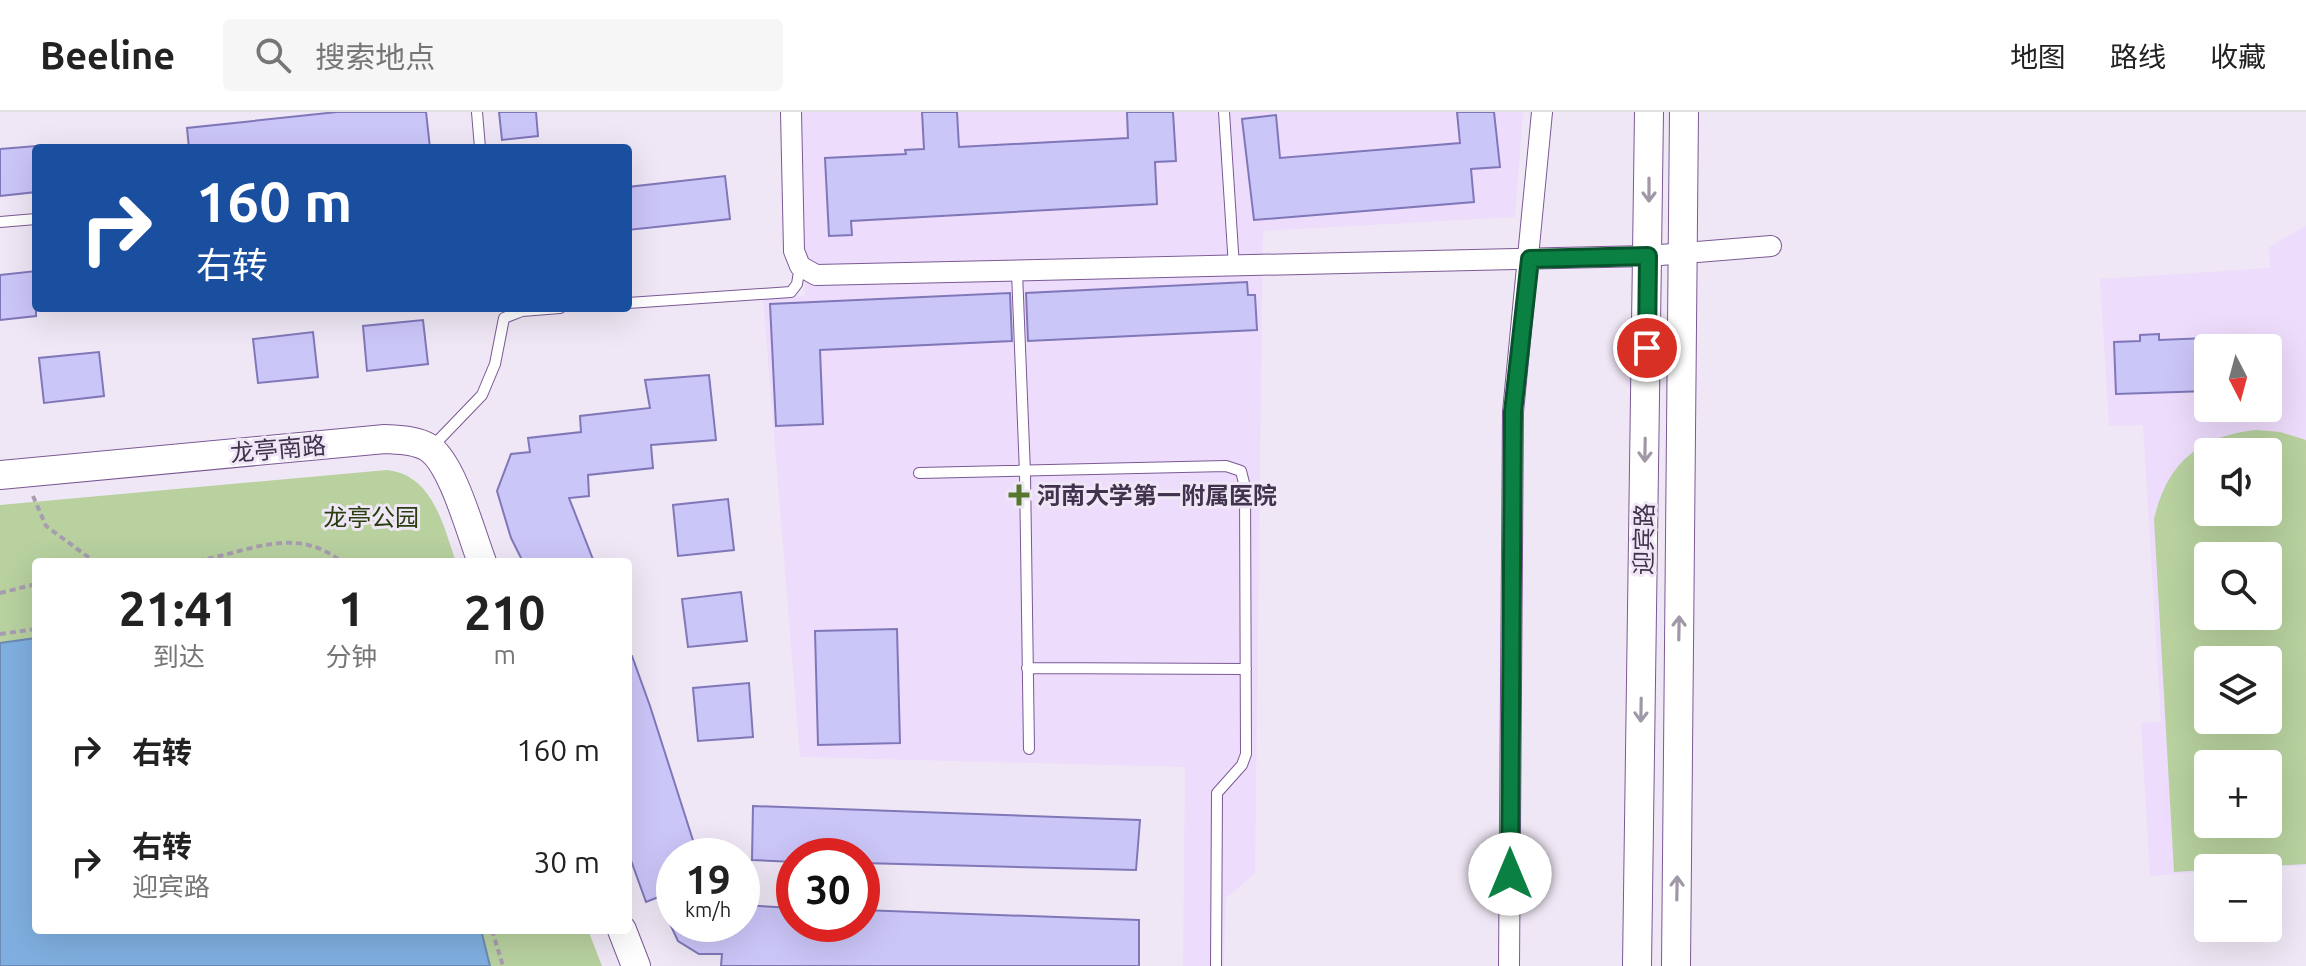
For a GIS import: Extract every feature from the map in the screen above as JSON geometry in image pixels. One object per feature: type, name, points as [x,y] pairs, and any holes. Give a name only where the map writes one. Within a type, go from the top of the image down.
[{"type":"main road","name":"迎宾路","points":[[1637,966],[1649,112]]},
{"type":"main road","name":"迎宾路","points":[[1676,966],[1684,112]]},
{"type":"main road","name":"龙亭南路","points":[[12,474],[385,439],[417,443],[430,449]]},
{"type":"main road","points":[[430,449],[448,472],[480,558]]},
{"type":"main road","points":[[624,934],[636,966]]},
{"type":"street","points":[[791,112],[794,251],[800,266],[816,275],[1648,256],[1771,246]]},
{"type":"street","points":[[1509,966],[1513,412],[1542,112]]},
{"type":"lane","points":[[477,112],[480,144]]},
{"type":"lane","points":[[1224,112],[1234,267]]},
{"type":"lane","points":[[0,222],[32,219]]},
{"type":"lane","points":[[632,303],[791,292],[797,284],[800,266]]},
{"type":"lane","points":[[1017,272],[1025,473],[1029,749]]},
{"type":"lane","points":[[430,449],[482,395],[495,364],[505,312]]},
{"type":"lane","points":[[919,473],[1025,473],[1226,466],[1241,471],[1245,487],[1245,759],[1217,793],[1216,966]]},
{"type":"lane","points":[[1027,668],[1246,669]]},
{"type":"path","points":[[12,474],[46,526],[90,558]]},
{"type":"path","points":[[208,558],[274,541],[325,549],[337,558]]},
{"type":"path","points":[[0,593],[32,585]]},
{"type":"path","points":[[0,634],[32,630]]},
{"type":"path","points":[[493,934],[503,966]]},
{"type":"shaded area","name":"河南大学第一附属医院","points":[[801,112],[1523,112],[1515,217],[1263,231],[1255,873],[1226,898],[1224,966],[1183,966],[1185,767],[800,757],[763,298],[805,296]]},
{"type":"shaded area","points":[[2306,226],[2306,866],[2282,866],[2282,854],[2194,854],[2194,873],[2150,876],[2141,723],[2161,721],[2143,425],[2109,426],[2100,279],[2270,268],[2269,247]]},
{"type":"green space","points":[[2256,430],[2280,432],[2306,440],[2306,864],[2282,865],[2282,854],[2194,854],[2194,871],[2174,872],[2154,519],[2160,499],[2177,468],[2194,452],[2194,526],[2282,526],[2282,438],[2221,438]]},
{"type":"green space","name":"龙亭公园","points":[[387,470],[403,474],[426,492],[441,518],[455,558],[32,558],[32,934],[590,934],[602,966],[0,966],[0,505]]},
{"type":"water","points":[[32,639],[32,934],[482,934],[490,966],[0,966],[0,643]]},
{"type":"building","points":[[337,112],[426,112],[430,144],[189,144],[187,128]]},
{"type":"building","points":[[499,112],[536,112],[538,136],[502,140]]},
{"type":"building","points":[[922,112],[957,112],[959,147],[1128,138],[1127,112],[1173,112],[1176,161],[1155,162],[1157,204],[851,221],[852,235],[829,236],[825,158],[906,154],[905,150],[924,149]]},
{"type":"building","points":[[1457,112],[1494,112],[1500,167],[1471,169],[1474,202],[1254,220],[1242,119],[1276,115],[1280,158],[1460,143]]},
{"type":"building","points":[[32,146],[32,192],[0,196],[0,149]]},
{"type":"building","points":[[725,176],[730,219],[632,230],[632,187]]},
{"type":"building","points":[[32,271],[32,312],[36,312],[36,316],[0,320],[0,275]]},
{"type":"building","points":[[1247,282],[1248,295],[1255,295],[1257,330],[1028,341],[1026,293]]},
{"type":"building","points":[[1010,293],[1012,341],[820,350],[823,424],[776,426],[770,304]]},
{"type":"building","points":[[423,320],[428,364],[367,371],[363,326]]},
{"type":"building","points":[[313,332],[318,377],[258,383],[253,339]]},
{"type":"building","points":[[2159,334],[2159,340],[2194,339],[2194,391],[2116,394],[2114,342],[2140,341],[2140,335]]},
{"type":"building","points":[[99,352],[104,396],[44,403],[39,358]]},
{"type":"building","points":[[709,375],[716,440],[651,445],[653,468],[588,475],[589,496],[569,498],[592,558],[521,558],[511,538],[497,491],[511,454],[530,452],[528,438],[581,432],[580,416],[650,408],[645,380]]},
{"type":"building","points":[[728,499],[734,550],[678,556],[673,505]]},
{"type":"building","points":[[741,592],[747,641],[688,647],[682,599]]},
{"type":"building","points":[[897,629],[900,743],[818,745],[815,631]]},
{"type":"building","points":[[632,656],[692,838],[656,838],[656,898],[646,902],[632,863]]},
{"type":"building","points":[[749,683],[753,737],[698,741],[693,688]]},
{"type":"building","points":[[753,806],[1140,820],[1136,870],[880,863],[880,838],[776,838],[776,861],[760,860],[760,838],[752,838]]},
{"type":"building","points":[[760,906],[776,907],[776,942],[880,942],[880,911],[1139,920],[1139,966],[721,966],[722,954],[699,954],[680,942],[760,942]]},
{"type":"place","name":"河南大学第一附属医院","points":[[1019,495]]},
{"type":"route","points":[[1510,874],[1513,412],[1530,259],[1648,256],[1647,348]]}]
